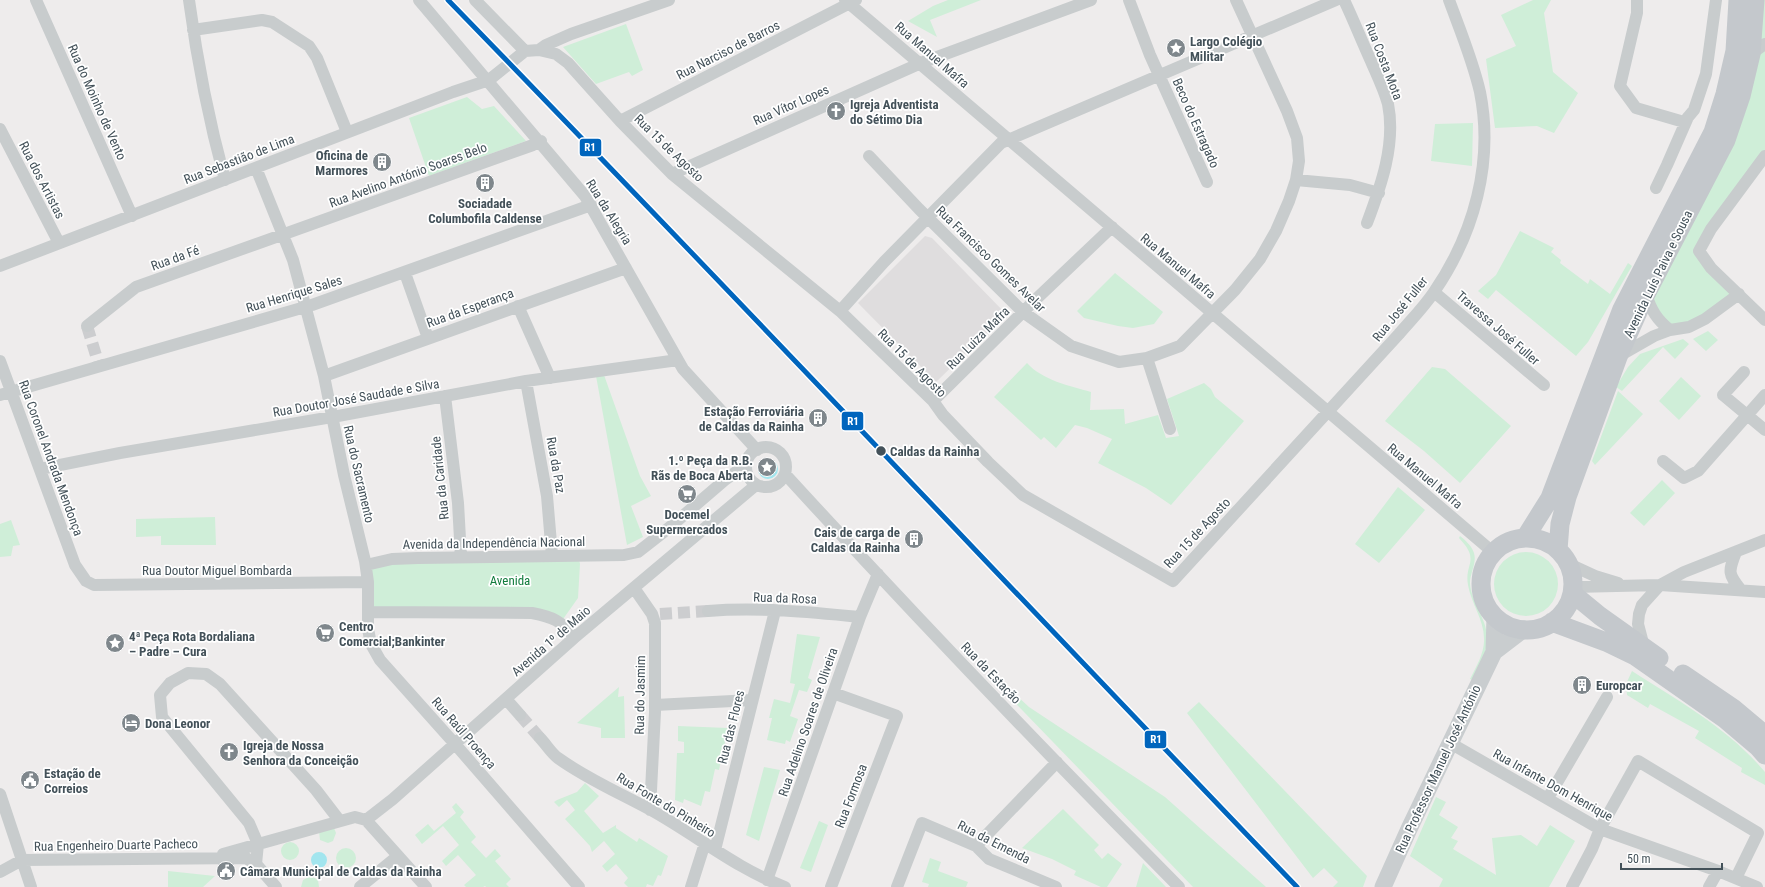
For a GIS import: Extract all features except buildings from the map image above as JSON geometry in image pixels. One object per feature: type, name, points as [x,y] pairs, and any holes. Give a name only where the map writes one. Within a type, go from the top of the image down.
[{"type":"main road","name":"Avenida Luís Paiva e Sousa","points":[[1525,538],[1550,498],[1622,309],[1712,132],[1725,94],[1735,51],[1738,0]]},
{"type":"main road","name":"Avenida Luís Paiva e Sousa","points":[[1564,557],[1560,524],[1565,502],[1618,357],[1646,294],[1726,140],[1742,96],[1758,49],[1755,0]]},
{"type":"main road","points":[[1525,538],[1546,542],[1564,557],[1572,572],[1573,590],[1565,610],[1552,622],[1536,629],[1524,629],[1510,626],[1495,616],[1485,602],[1481,585],[1484,568],[1494,553],[1508,542],[1525,538]]},
{"type":"main road","points":[[1573,590],[1600,616],[1734,708],[1765,735]]},
{"type":"main road","name":"Rua Professor Manuel José António","points":[[1383,887],[1409,829],[1494,652],[1495,616]]},
{"type":"main road","points":[[1552,622],[1606,642],[1638,658],[1725,719],[1758,747],[1765,755]]},
{"type":"main road","name":"Rua Professor Manuel José António","points":[[1494,652],[1524,629]]},
{"type":"street","name":"Rua do Moinho de Vento","points":[[36,0],[132,216]]},
{"type":"street","points":[[189,0],[193,30],[219,158],[225,180]]},
{"type":"street","name":"Rua da Alegria","points":[[420,0],[541,141],[585,196],[683,368],[757,450]]},
{"type":"street","points":[[475,0],[525,51],[489,80]]},
{"type":"street","points":[[539,50],[546,45],[571,34],[669,0]]},
{"type":"street","name":"Rua Vítor Lopes","points":[[672,174],[921,63],[1091,0]]},
{"type":"street","name":"Beco do Estragado","points":[[1129,0],[1207,182]]},
{"type":"street","name":"Rua Francisco Gomes Avelar","points":[[869,156],[928,218],[1023,312],[1070,346],[1119,362],[1148,358],[1180,346],[1235,290],[1260,259],[1276,231],[1296,180],[1299,161],[1297,138],[1236,0]]},
{"type":"street","points":[[840,311],[884,262],[1001,143],[1336,0]]},
{"type":"street","name":"Rua Costa Mota","points":[[1344,0],[1380,82],[1388,104],[1390,128],[1389,151],[1379,193],[1367,223]]},
{"type":"street","name":"Rua José Fuller","points":[[1328,413],[1434,292],[1449,267],[1469,227],[1479,189],[1484,154],[1483,121],[1480,93],[1472,62],[1449,0]]},
{"type":"street","points":[[1637,0],[1637,13],[1620,86],[1636,108],[1686,120]]},
{"type":"street","points":[[1656,188],[1668,165],[1686,120],[1694,110],[1706,74],[1716,0]]},
{"type":"street","name":"Rua Manuel Mafra","points":[[850,1],[1008,140],[1494,553]]},
{"type":"street","name":"Rua Narciso de Barros","points":[[620,121],[850,1]]},
{"type":"street","points":[[193,30],[262,20],[272,22],[284,29],[308,46],[317,58],[347,132]]},
{"type":"street","name":"Rua 15 de Agosto","points":[[525,51],[539,50],[556,54],[568,63],[620,121],[672,174],[840,311],[933,401],[943,415],[988,462],[1023,494],[1173,581],[1222,526],[1328,413]]},
{"type":"street","name":"Rua Sebastião de Lima","points":[[0,266],[347,132],[489,80]]},
{"type":"street","name":"Rua dos Artistas","points":[[0,129],[59,243]]},
{"type":"street","name":"Rua Avelino António Soares Belo","points":[[284,235],[541,141]]},
{"type":"street","points":[[1765,156],[1711,229],[1699,251],[1711,268],[1765,320]]},
{"type":"street","name":"Rua do Sacramento","points":[[256,168],[284,235],[306,306],[324,376],[366,565],[368,582]]},
{"type":"street","points":[[1296,180],[1350,186],[1379,193]]},
{"type":"street","name":"Rua Henrique Sales","points":[[6,393],[306,306],[405,273],[591,205]]},
{"type":"street","name":"Rua Luiza Mafra","points":[[933,401],[1112,227]]},
{"type":"street","name":"Rua da Fé","points":[[87,326],[136,287],[284,235]]},
{"type":"street","name":"Rua da Esperança","points":[[324,376],[626,268]]},
{"type":"street","points":[[405,273],[428,338]]},
{"type":"street","name":"Travessa José Fuller","points":[[1434,292],[1544,385]]},
{"type":"street","points":[[1646,294],[1650,308],[1660,323],[1670,330]]},
{"type":"street","points":[[1618,357],[1654,336],[1670,330],[1689,327],[1705,319],[1739,294]]},
{"type":"street","points":[[518,306],[550,378]]},
{"type":"street","points":[[1148,358],[1170,429]]},
{"type":"street","name":"Rua Doutor José Saudade e Silva","points":[[40,469],[128,451],[332,417],[526,381],[678,360]]},
{"type":"street","name":"Rua Coronel Andrada Mendonça","points":[[0,361],[6,393],[40,469],[75,565]]},
{"type":"street","points":[[1744,372],[1723,395],[1746,416],[1765,430]]},
{"type":"street","name":"Rua da Paz","points":[[526,381],[547,496],[552,555]]},
{"type":"street","points":[[1663,461],[1684,478],[1698,471],[1765,395]]},
{"type":"street","name":"Rua da Caridade","points":[[445,396],[458,503],[461,556]]},
{"type":"street","points":[[768,447],[779,452],[786,462],[785,474],[782,480],[773,486],[767,488],[756,485],[748,476],[746,465],[752,453],[757,450],[768,447]]},
{"type":"street","name":"Avenida da Independência Nacional","points":[[366,565],[392,559],[461,556],[624,555],[638,552],[726,479],[746,465]]},
{"type":"street","name":"Rua da Estação","points":[[785,474],[878,574],[1175,885]]},
{"type":"street","name":"Avenida 1º de Maio","points":[[360,818],[393,799],[574,638],[756,485]]},
{"type":"street","points":[[1644,647],[1638,624],[1639,614],[1642,605],[1660,585],[1684,572],[1765,540]]},
{"type":"street","points":[[1736,552],[1730,566],[1731,577],[1741,590]]},
{"type":"street","points":[[1564,557],[1595,576],[1625,585]]},
{"type":"street","name":"Rua Doutor Miguel Bombarda","points":[[75,565],[86,581],[94,585],[368,582]]},
{"type":"street","name":"Rua Adelino Soares de Oliveira","points":[[767,880],[860,617],[878,574]]},
{"type":"street","name":"Rua Raúl Proença","points":[[368,582],[370,612],[368,629],[371,644],[380,660],[455,744],[578,887]]},
{"type":"street","points":[[1573,590],[1625,585],[1660,585],[1765,592]]},
{"type":"street","name":"Rua do Jasmim","points":[[634,588],[656,614],[655,705],[650,810]]},
{"type":"street","name":"Rua da Rosa","points":[[708,611],[775,611],[860,617]]},
{"type":"street","name":"Rua das Flores","points":[[715,850],[775,611]]},
{"type":"street","points":[[370,612],[532,613],[549,616],[561,622],[574,638]]},
{"type":"street","points":[[276,887],[256,864],[258,844],[249,823],[162,717],[160,696],[170,683],[188,673],[206,674],[220,684],[316,790],[339,820]]},
{"type":"street","name":"Rua Formosa","points":[[831,887],[897,716],[834,693]]},
{"type":"street","points":[[1548,798],[1607,697]]},
{"type":"street","points":[[506,698],[520,715]]},
{"type":"street","points":[[655,705],[752,700]]},
{"type":"street","name":"Rua Fonte do Pinheiro","points":[[540,738],[557,758],[650,810],[767,880],[785,887]]},
{"type":"street","name":"Rua Infante Dom Henrique","points":[[1450,743],[1548,798],[1600,830],[1718,871],[1754,886]]},
{"type":"street","points":[[1572,887],[1600,830],[1638,761],[1758,833],[1736,878]]},
{"type":"street","points":[[976,846],[1057,762]]},
{"type":"street","points":[[0,794],[31,887]]},
{"type":"street","points":[[211,858],[339,820],[360,818],[426,887]]},
{"type":"street","name":"Rua da Emenda","points":[[897,887],[922,823],[976,846],[989,859],[1056,887]]},
{"type":"street","points":[[691,887],[705,843]]},
{"type":"street","points":[[360,887],[398,856]]},
{"type":"street","name":"Rua Engenheiro Duarte Pacheco","points":[[22,860],[246,858],[256,864]]},
{"type":"street","points":[[0,872],[22,860]]},
{"type":"street","points":[[1709,887],[1718,871]]},
{"type":"shaded area","points":[[925,236],[932,238],[1006,314],[936,382],[858,303]]},
{"type":"green space","points":[[948,0],[981,0],[930,20],[937,37],[908,21],[933,6]]},
{"type":"green space","points":[[1533,0],[1551,0],[1544,13],[1553,72],[1578,93],[1554,133],[1537,126],[1495,128],[1486,59],[1516,46],[1501,15]]},
{"type":"green space","points":[[1755,0],[1765,0],[1765,156],[1705,243],[1705,255],[1739,294],[1727,304],[1670,330],[1646,294]]},
{"type":"green space","points":[[626,24],[643,70],[632,76],[629,72],[596,84],[563,47]]},
{"type":"green space","points":[[467,97],[482,109],[494,106],[526,141],[429,176],[409,118]]},
{"type":"green space","points":[[1473,123],[1472,166],[1431,161],[1435,124]]},
{"type":"green space","points":[[1520,231],[1554,248],[1551,252],[1561,260],[1560,263],[1588,284],[1590,279],[1610,294],[1628,263],[1632,266],[1588,342],[1576,356],[1496,290],[1488,299],[1478,291],[1496,275]]},
{"type":"green space","points":[[1115,273],[1163,312],[1154,324],[1133,328],[1118,326],[1084,318],[1077,311]]},
{"type":"green space","points":[[1708,331],[1718,340],[1706,351],[1693,339]]},
{"type":"green space","points":[[1683,339],[1689,344],[1675,359],[1663,347],[1622,391],[1616,387],[1628,367],[1640,354]]},
{"type":"green space","points":[[1027,363],[1040,374],[1048,378],[1065,385],[1091,392],[1090,410],[1124,409],[1125,424],[1158,415],[1166,438],[1179,436],[1167,399],[1204,383],[1211,389],[1215,397],[1244,421],[1171,505],[1146,488],[1098,463],[1112,439],[1087,428],[1075,425],[1056,448],[1044,437],[1041,440],[994,397]]},
{"type":"green space","points":[[1432,367],[1445,369],[1511,426],[1460,483],[1424,451],[1385,421]]},
{"type":"green space","points":[[604,375],[640,476],[651,496],[631,506],[643,537],[627,545],[596,376]]},
{"type":"green space","points":[[1681,377],[1701,396],[1679,420],[1659,401]]},
{"type":"green space","points":[[1618,391],[1643,414],[1595,465],[1592,461]]},
{"type":"green space","points":[[1662,480],[1675,493],[1644,526],[1630,513]]},
{"type":"green space","points":[[1398,487],[1425,510],[1379,563],[1355,544]]},
{"type":"green space","points":[[215,517],[216,545],[161,545],[161,536],[136,537],[136,519]]},
{"type":"green space","points":[[11,520],[20,545],[13,546],[11,556],[0,557],[0,524]]},
{"type":"green space","points":[[1460,536],[1466,541],[1474,553],[1475,560],[1470,579],[1471,590],[1487,632],[1486,650],[1473,680],[1470,679],[1480,659],[1483,649],[1483,631],[1468,585],[1467,578],[1470,562],[1469,552],[1459,538]]},
{"type":"green space","points":[[1520,552],[1532,552],[1549,561],[1556,572],[1558,584],[1556,596],[1549,607],[1532,616],[1520,616],[1508,611],[1499,602],[1494,590],[1494,578],[1499,566],[1508,557]]},
{"type":"green space","name":"Avenida","points":[[578,555],[580,564],[578,598],[561,622],[549,616],[370,612],[366,565]]},
{"type":"green space","points":[[797,634],[820,637],[808,678],[812,680],[807,692],[799,690],[790,716],[798,719],[790,742],[786,740],[785,744],[767,740],[772,718],[769,718],[774,699],[790,703],[795,684],[790,683]]},
{"type":"green space","points":[[1632,671],[1703,717],[1735,742],[1751,756],[1765,772],[1765,785],[1741,772],[1742,768],[1695,738],[1699,731],[1650,704],[1648,708],[1627,695],[1626,684]]},
{"type":"green space","points":[[1002,682],[1029,707],[1165,797],[1266,887],[1193,887],[998,685]]},
{"type":"green space","points":[[619,687],[618,697],[624,696],[625,738],[601,738],[601,728],[577,723]]},
{"type":"green space","points":[[1199,702],[1367,876],[1363,887],[1333,887],[1338,882],[1324,868],[1313,878],[1187,713]]},
{"type":"green space","points":[[678,726],[728,728],[719,770],[715,769],[710,792],[705,791],[701,806],[684,799],[683,803],[675,800],[677,753],[684,753],[684,742],[678,741]]},
{"type":"green space","points":[[764,767],[780,770],[759,841],[746,835]]},
{"type":"green space","points":[[585,783],[599,796],[584,811],[603,833],[616,825],[616,828],[637,842],[639,838],[668,856],[661,876],[658,875],[653,886],[647,884],[646,887],[628,887],[624,883],[628,878],[616,864],[607,872],[602,866],[615,854],[604,841],[592,852],[590,846],[565,819],[575,810],[567,800],[559,807],[554,802],[577,792]]},
{"type":"green space","points":[[1436,797],[1446,802],[1439,815],[1458,827],[1451,838],[1458,841],[1453,849],[1496,875],[1492,838],[1521,835],[1537,846],[1550,825],[1575,841],[1549,887],[1439,887],[1443,879],[1410,856]]},
{"type":"green space","points":[[456,803],[464,812],[460,817],[476,837],[471,842],[486,858],[495,849],[501,856],[495,861],[511,879],[506,884],[509,887],[466,887],[464,885],[476,875],[458,855],[446,866],[442,861],[459,845],[443,826],[422,844],[415,835],[428,824],[434,831],[456,813],[452,807]]},
{"type":"green space","points":[[1063,809],[1099,845],[1094,850],[1102,859],[1108,853],[1122,864],[1107,887],[1101,887],[1074,875],[1076,871],[1052,859],[1022,848]]},
{"type":"green space","points":[[819,821],[828,825],[811,872],[800,868]]},
{"type":"green space","points":[[334,828],[336,833],[333,841],[328,843],[320,840],[319,831]]},
{"type":"green space","points":[[290,842],[296,845],[299,851],[296,857],[290,860],[284,857],[281,851],[284,845]]},
{"type":"green space","points":[[346,848],[353,851],[356,858],[353,865],[346,868],[339,865],[336,858],[339,851]]},
{"type":"green space","points":[[930,858],[941,862],[938,871],[968,882],[966,887],[928,887],[929,884],[922,882]]},
{"type":"green space","points":[[1143,863],[1166,887],[1136,887]]},
{"type":"green space","points":[[168,871],[215,876],[203,887],[168,887]]},
{"type":"green space","points":[[311,876],[318,880],[319,887],[301,887],[303,880]]},
{"type":"water","points":[[768,459],[775,462],[778,469],[775,476],[768,479],[761,476],[758,469],[761,462]]},
{"type":"water","points":[[316,852],[322,852],[327,857],[325,866],[322,868],[316,868],[311,863],[311,857]]},
{"type":"tunnel","points":[[87,326],[99,365]]},
{"type":"tunnel","points":[[660,614],[708,611]]},
{"type":"tunnel","points":[[520,715],[540,738]]},
{"type":"transit line","name":"R1","points":[[448,0],[555,110],[1297,887]]},
{"type":"place","name":"Largo Colégio Militar","points":[[1176,48]]},
{"type":"place","name":"Igreja Adventista do Sétimo Dia","points":[[836,111]]},
{"type":"place","name":"Oficina de Marmores","points":[[382,162]]},
{"type":"place","name":"Sociadade Columbofila Caldense","points":[[485,183]]},
{"type":"place","name":"Estação Ferroviária de Caldas da Rainha","points":[[818,418]]},
{"type":"place","name":"Caldas da Rainha","points":[[881,451]]},
{"type":"place","name":"1.º Peça da R.B. Rãs de Boca Aberta","points":[[767,467]]},
{"type":"place","name":"Docemel Supermercados","points":[[687,494]]},
{"type":"place","name":"Cais de carga de Caldas da Rainha","points":[[914,539]]},
{"type":"place","name":"Centro Comercial;Bankinter","points":[[325,633]]},
{"type":"place","name":"4ª Peça Rota Bordaliana – Padre – Cura","points":[[115,643]]},
{"type":"place","name":"Europcar","points":[[1582,685]]},
{"type":"place","name":"Dona Leonor","points":[[131,723]]},
{"type":"place","name":"Igreja de Nossa Senhora da Conceição","points":[[229,752]]},
{"type":"place","name":"Estação de Correios","points":[[30,780]]},
{"type":"place","name":"Câmara Municipal de Caldas da Rainha","points":[[226,871]]}]
